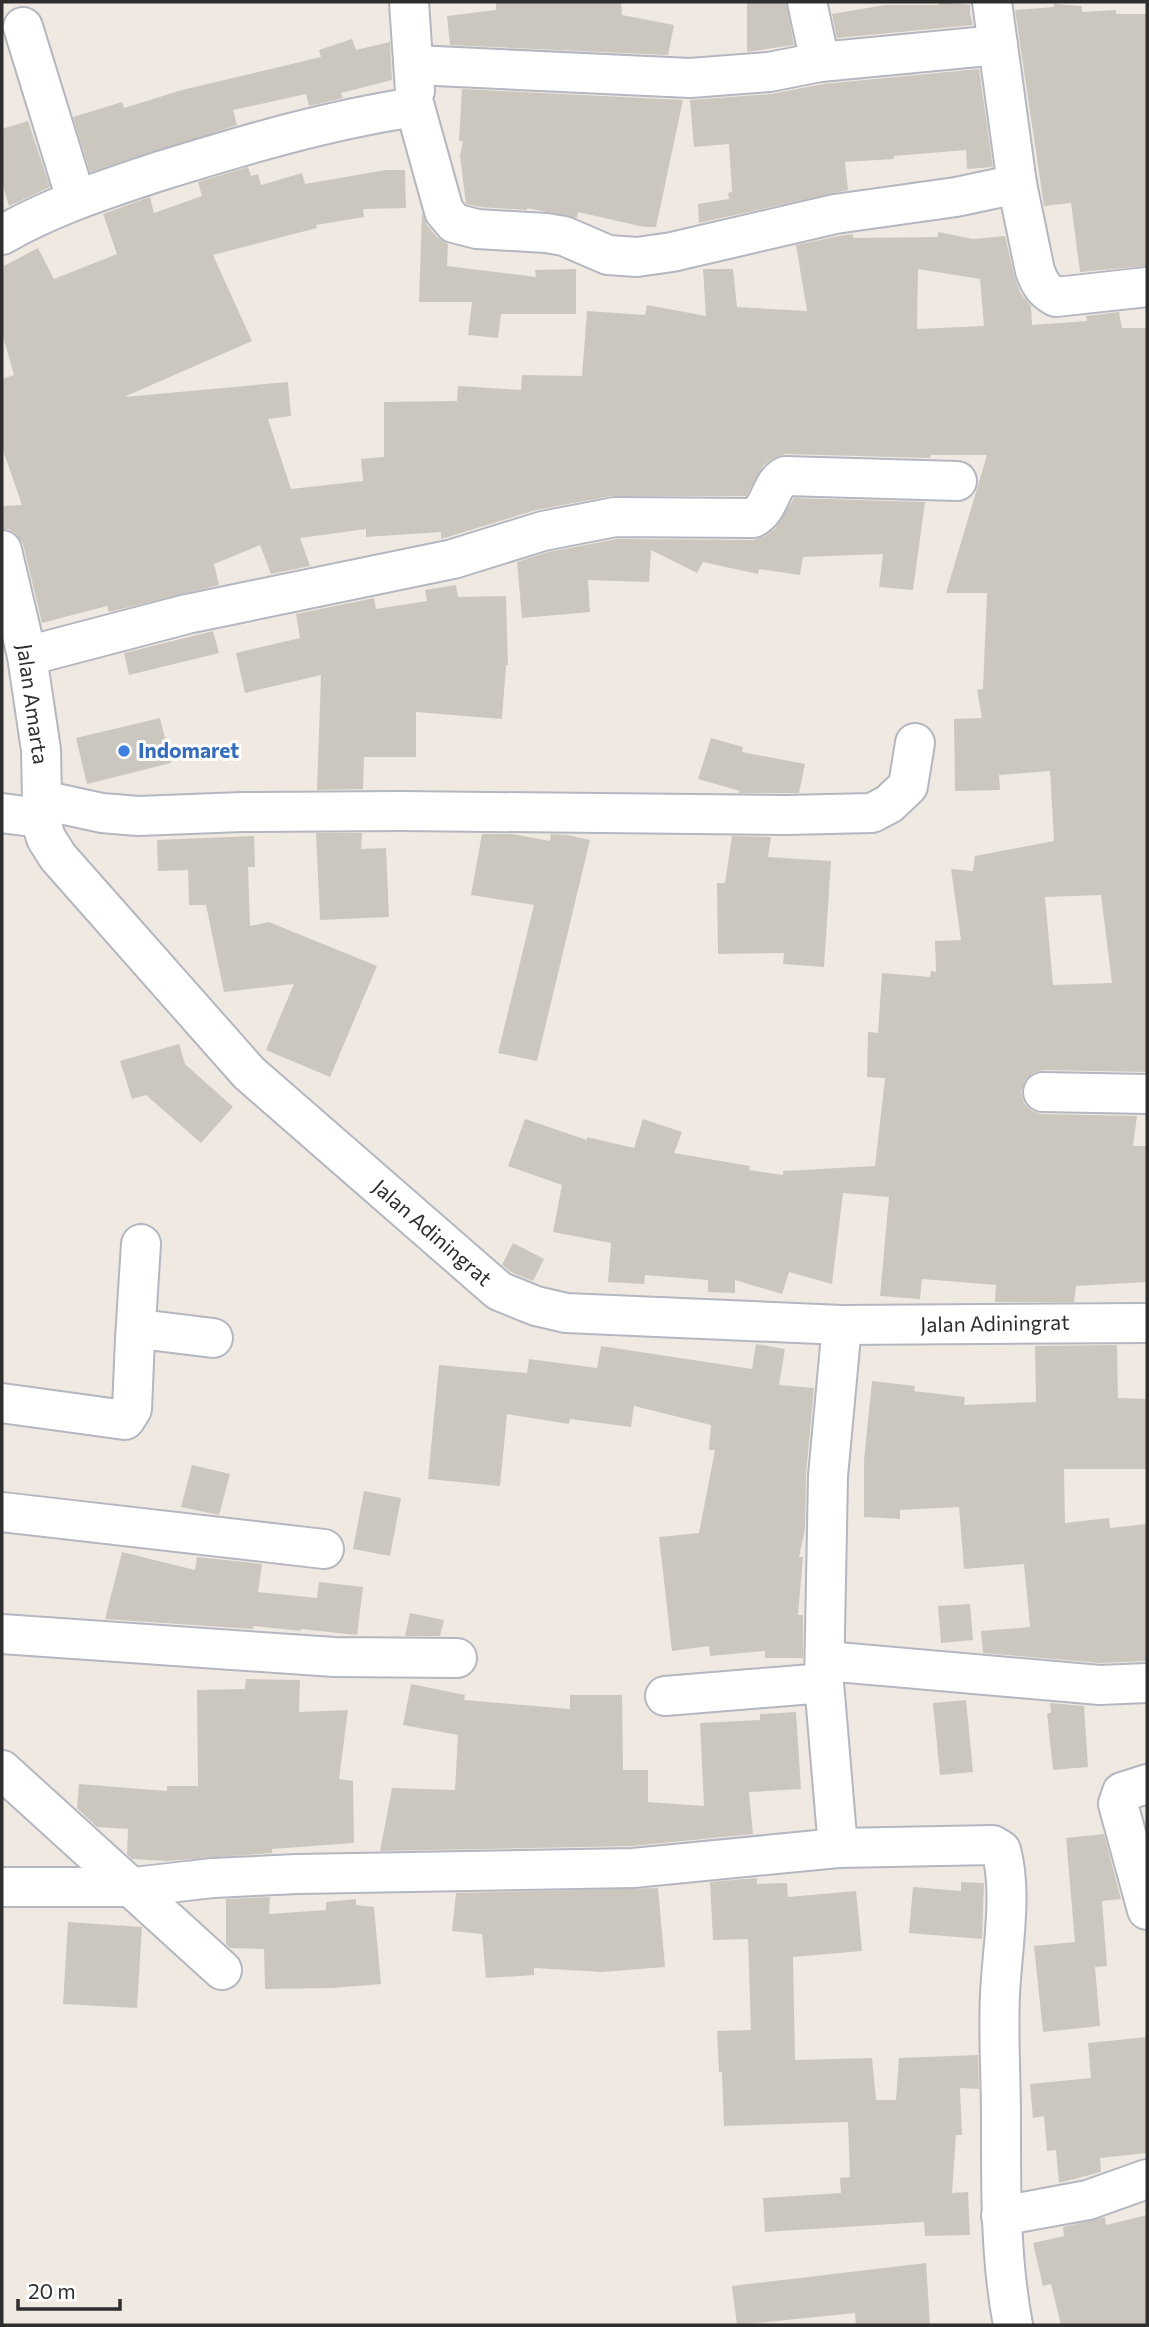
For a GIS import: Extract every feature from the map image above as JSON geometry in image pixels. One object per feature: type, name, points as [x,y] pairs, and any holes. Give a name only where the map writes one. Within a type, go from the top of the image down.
[{"type":"street","points":[[409,2],[415,65],[415,107],[441,202],[448,218],[454,223],[477,229],[564,236],[608,254],[637,257],[671,252],[835,214],[956,197],[1017,184]]},
{"type":"street","points":[[807,2],[820,62]]},
{"type":"street","points":[[992,2],[1017,184],[1034,271],[1040,284],[1046,292],[1056,297],[1147,287]]},
{"type":"street","points":[[23,27],[76,199]]},
{"type":"street","points":[[415,65],[690,78],[769,72],[820,62],[998,45]]},
{"type":"street","points":[[2,235],[76,199],[284,134],[415,107]]},
{"type":"street","points":[[27,656],[187,614],[453,559],[543,531],[615,517],[753,518],[765,510],[778,481],[785,476],[957,481]]},
{"type":"street","name":"Jalan Amarta","points":[[2,550],[27,656],[41,750],[41,809]]},
{"type":"street","points":[[2,813],[41,809],[138,816],[388,811],[786,815],[872,813],[889,804],[908,786],[915,743]]},
{"type":"street","name":"Jalan Adiningrat","points":[[41,809],[46,838],[58,857],[249,1073],[499,1291],[536,1306],[566,1313],[842,1325],[1147,1323]]},
{"type":"street","points":[[1043,1092],[1147,1094]]},
{"type":"street","points":[[2,1403],[125,1420],[132,1409],[141,1244]]},
{"type":"street","points":[[838,1848],[825,1672],[828,1476],[842,1325]]},
{"type":"street","points":[[135,1339],[139,1333],[148,1330],[213,1338]]},
{"type":"street","points":[[2,1513],[324,1549]]},
{"type":"street","points":[[2,1634],[334,1657],[457,1658]]},
{"type":"street","points":[[665,1696],[825,1672],[1100,1685],[1147,1683]]},
{"type":"street","points":[[2,1770],[134,1887],[222,1970]]},
{"type":"street","points":[[1147,1784],[1122,1792],[1118,1804],[1147,1910]]},
{"type":"street","points":[[2,1887],[134,1887],[213,1878],[297,1874],[633,1868],[838,1848],[993,1845],[1001,1850],[1004,1864],[1000,1996],[1001,2216],[1013,2325]]},
{"type":"street","points":[[1001,2216],[1088,2200],[1147,2179]]},
{"type":"building","points":[[496,2],[621,2],[622,15],[674,25],[668,55],[450,45],[447,16],[496,10]]},
{"type":"building","points":[[747,2],[786,2],[794,45],[747,52]]},
{"type":"building","points":[[939,2],[970,5],[973,25],[837,38],[832,14],[885,5],[938,5]]},
{"type":"building","points":[[1054,4],[1082,6],[1082,12],[1116,10],[1116,14],[1147,14],[1147,266],[1080,272],[1071,203],[1044,206],[1015,10],[1054,7]]},
{"type":"building","points":[[352,39],[356,50],[390,42],[392,80],[341,93],[343,98],[309,106],[306,94],[233,110],[237,125],[90,172],[73,117],[122,102],[124,108],[182,90],[321,57],[319,50]]},
{"type":"building","points":[[979,69],[993,167],[967,169],[966,150],[845,162],[848,190],[699,223],[698,204],[729,199],[728,193],[732,192],[729,144],[694,147],[690,100],[771,94],[823,84]]},
{"type":"building","points":[[462,89],[683,100],[656,227],[644,227],[578,212],[577,218],[527,208],[466,204],[460,156],[463,141],[459,141]]},
{"type":"building","points":[[28,121],[50,187],[9,206],[2,183],[2,129]]},
{"type":"building","points":[[248,167],[251,176],[258,174],[261,185],[302,173],[305,184],[386,170],[405,170],[406,208],[363,209],[364,217],[316,225],[317,228],[213,255],[252,341],[124,397],[288,382],[291,416],[268,419],[291,489],[363,481],[361,459],[384,457],[384,402],[457,401],[458,386],[521,390],[522,375],[582,376],[587,311],[645,315],[647,305],[706,316],[703,269],[733,269],[737,307],[807,311],[796,245],[839,236],[853,234],[853,238],[938,237],[938,232],[973,239],[1005,236],[1015,279],[1021,294],[1031,306],[1032,325],[1087,321],[1086,316],[1119,312],[1122,328],[1147,328],[1147,1072],[1043,1070],[1033,1073],[1025,1080],[1021,1092],[1024,1103],[1032,1111],[1042,1114],[1137,1116],[1133,1146],[1147,1146],[1147,1282],[1076,1286],[1074,1302],[995,1302],[996,1285],[922,1279],[920,1299],[880,1296],[889,1197],[843,1193],[832,1284],[789,1272],[782,1294],[735,1280],[735,1293],[708,1292],[708,1280],[645,1275],[644,1284],[608,1282],[611,1243],[553,1232],[562,1185],[508,1166],[525,1119],[587,1140],[587,1137],[634,1148],[643,1119],[682,1132],[674,1153],[750,1166],[749,1170],[783,1175],[783,1171],[875,1166],[885,1078],[867,1077],[868,1032],[878,1033],[882,973],[930,977],[931,971],[936,972],[935,941],[961,940],[951,869],[973,871],[975,856],[1054,841],[1050,771],[999,775],[1000,790],[955,791],[954,719],[982,718],[977,690],[983,689],[987,593],[946,593],[987,455],[931,455],[930,458],[785,454],[763,466],[746,496],[611,496],[536,510],[441,539],[441,532],[366,537],[366,529],[300,538],[310,566],[271,574],[260,545],[214,564],[219,585],[109,612],[107,606],[42,623],[23,544],[9,529],[2,529],[2,506],[22,505],[2,447],[2,379],[14,375],[2,333],[2,267],[38,248],[54,279],[117,254],[103,214],[150,197],[154,213],[202,196],[198,182]],"holes":[[[918,269],[980,279],[984,326],[917,329]],[[1101,895],[1112,983],[1053,985],[1045,897]]]},
{"type":"building","points":[[422,213],[427,225],[437,237],[448,244],[447,266],[536,277],[535,270],[576,269],[576,314],[501,314],[498,338],[468,335],[472,302],[419,302]]},
{"type":"building","points":[[794,498],[925,502],[913,590],[879,587],[883,554],[803,557],[800,575],[759,569],[758,574],[703,562],[697,573],[651,550],[649,582],[588,580],[590,612],[522,618],[517,562],[548,552],[617,539],[754,540],[775,529]]},
{"type":"building","points":[[456,585],[458,597],[506,596],[508,665],[502,719],[416,712],[416,757],[364,757],[363,789],[317,790],[321,675],[245,693],[236,653],[300,638],[296,614],[374,598],[376,609],[427,601],[425,590]]},
{"type":"building","points":[[213,631],[219,653],[129,675],[124,653]]},
{"type":"building","name":"Indomaret","points":[[160,718],[171,763],[87,784],[76,738]]},
{"type":"building","points":[[711,738],[743,747],[742,752],[805,764],[799,793],[739,793],[740,791],[698,779]]},
{"type":"building","points":[[316,833],[362,833],[361,849],[386,848],[389,917],[320,920]]},
{"type":"building","points":[[482,834],[512,834],[550,841],[551,834],[590,840],[537,1061],[498,1053],[534,905],[471,895]]},
{"type":"building","points":[[254,836],[255,867],[248,867],[250,926],[269,922],[377,966],[330,1077],[266,1050],[294,984],[224,992],[206,905],[189,905],[188,870],[158,871],[157,840]]},
{"type":"building","points":[[732,836],[771,837],[768,857],[831,861],[824,967],[783,964],[784,953],[718,954],[717,883],[725,883]]},
{"type":"building","points":[[179,1044],[185,1064],[233,1107],[201,1143],[146,1095],[132,1099],[120,1061]]},
{"type":"building","points":[[513,1243],[544,1259],[533,1281],[502,1265]]},
{"type":"building","points":[[756,1344],[785,1349],[779,1385],[814,1388],[806,1474],[805,1529],[799,1557],[803,1557],[798,1615],[803,1615],[803,1658],[765,1658],[765,1651],[710,1656],[709,1646],[672,1651],[659,1537],[699,1533],[715,1450],[709,1450],[711,1425],[634,1406],[631,1427],[570,1419],[569,1424],[507,1414],[500,1486],[428,1479],[439,1365],[527,1373],[529,1359],[597,1368],[601,1346],[752,1369]]},
{"type":"building","points":[[1117,1345],[1118,1398],[1147,1399],[1147,1469],[1064,1469],[1065,1523],[1109,1518],[1110,1528],[1147,1524],[1147,1661],[1100,1663],[983,1653],[981,1631],[1030,1627],[1024,1564],[964,1569],[959,1507],[900,1510],[900,1519],[864,1517],[864,1460],[872,1381],[915,1386],[914,1391],[965,1397],[964,1405],[1036,1402],[1035,1346]]},
{"type":"building","points":[[192,1465],[230,1474],[219,1515],[181,1507]]},
{"type":"building","points":[[364,1491],[401,1498],[390,1556],[353,1549]]},
{"type":"building","points":[[122,1552],[195,1570],[197,1557],[262,1564],[258,1592],[317,1598],[319,1582],[363,1587],[357,1635],[254,1626],[253,1629],[105,1619]]},
{"type":"building","points":[[970,1604],[973,1640],[941,1643],[938,1606]]},
{"type":"building","points":[[410,1613],[444,1620],[440,1636],[405,1636]]},
{"type":"building","points":[[246,1679],[300,1680],[299,1712],[348,1710],[339,1779],[353,1781],[354,1843],[167,1861],[132,1859],[127,1854],[128,1829],[97,1827],[77,1808],[79,1784],[167,1791],[167,1786],[198,1786],[197,1690],[245,1689]]},
{"type":"building","points":[[411,1684],[465,1695],[464,1700],[570,1709],[570,1695],[622,1695],[623,1770],[648,1770],[648,1802],[704,1806],[700,1723],[760,1720],[760,1714],[796,1712],[801,1789],[749,1792],[753,1834],[632,1846],[380,1851],[392,1788],[455,1790],[458,1735],[403,1725]]},
{"type":"building","points":[[966,1700],[973,1772],[940,1775],[933,1703]]},
{"type":"building","points":[[1050,1703],[1084,1706],[1088,1767],[1053,1770],[1047,1713],[1051,1713]]},
{"type":"building","points":[[1104,1834],[1121,1899],[1102,1901],[1107,1966],[1095,1967],[1100,2026],[1043,2032],[1034,1946],[1075,1942],[1066,1838]]},
{"type":"building","points":[[757,1878],[757,1884],[787,1883],[788,1897],[856,1891],[862,1951],[793,1957],[795,2060],[872,2058],[876,2100],[896,2100],[899,2058],[978,2055],[979,2089],[960,2088],[962,2135],[956,2135],[952,2193],[968,2192],[970,2235],[925,2236],[924,2222],[765,2232],[763,2198],[841,2193],[840,2178],[850,2177],[848,2122],[724,2126],[717,2031],[751,2030],[748,1939],[713,1940],[710,1882]]},
{"type":"building","points":[[961,1882],[984,1883],[982,1939],[909,1933],[913,1887],[961,1891]]},
{"type":"building","points":[[658,1888],[665,1967],[602,1972],[534,1968],[534,1975],[486,1978],[482,1934],[452,1931],[456,1893]]},
{"type":"building","points":[[270,1897],[269,1914],[326,1910],[326,1902],[356,1899],[356,1905],[374,1907],[381,1984],[265,1989],[264,1949],[230,1948],[226,1944],[226,1899]]},
{"type":"building","points":[[68,1922],[142,1927],[137,2008],[63,2004]]},
{"type":"building","points":[[1147,2037],[1147,2153],[1100,2158],[1101,2172],[1059,2183],[1056,2150],[1047,2151],[1044,2116],[1033,2118],[1030,2084],[1091,2078],[1088,2043]]},
{"type":"building","points":[[1147,2215],[1147,2325],[1061,2325],[1051,2284],[1043,2286],[1033,2243],[1064,2236],[1063,2227],[1105,2217],[1106,2225]]},
{"type":"building","points":[[926,2263],[930,2324],[856,2325],[855,2313],[737,2325],[732,2286]]},
{"type":"place","name":"Indomaret","points":[[124,751]]}]
